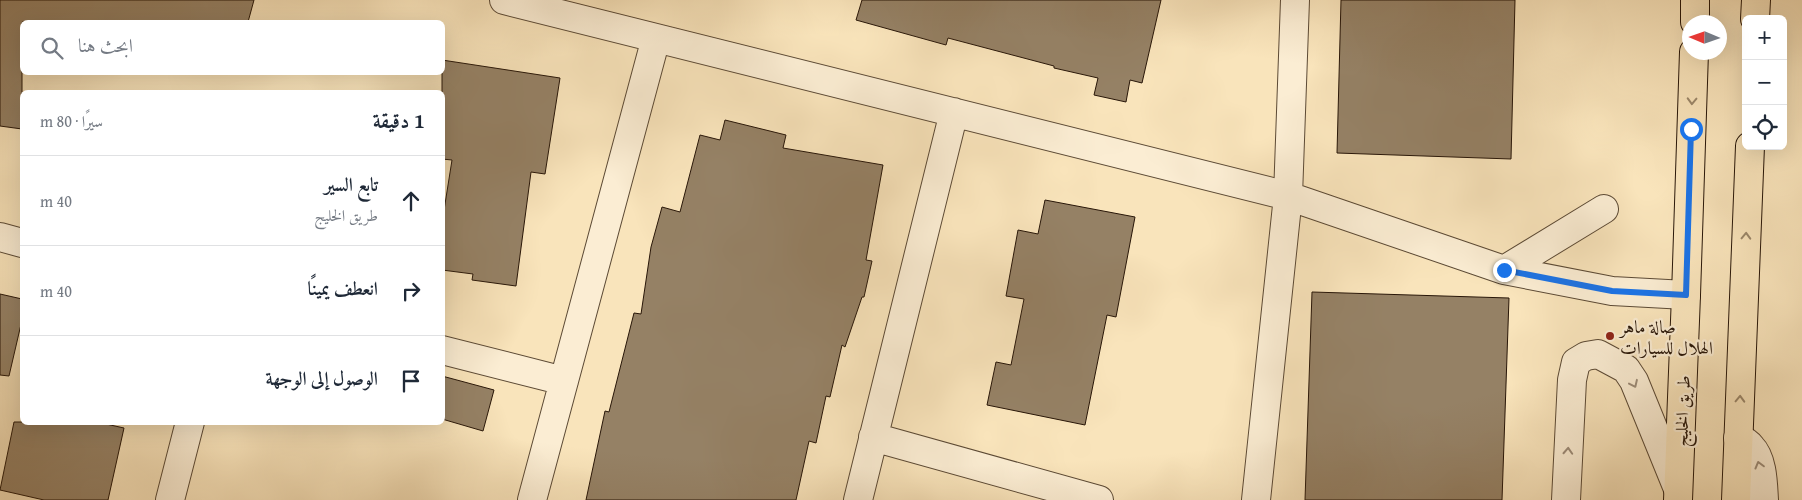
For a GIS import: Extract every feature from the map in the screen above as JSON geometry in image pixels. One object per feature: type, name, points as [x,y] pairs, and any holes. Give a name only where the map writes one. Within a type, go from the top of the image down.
[{"type":"main road","points":[[1694,15],[1695,0]]},
{"type":"main road","points":[[1755,15],[1756,0]]},
{"type":"main road","name":"طريق الخليج","points":[[1678,495],[1694,60]]},
{"type":"main road","points":[[1736,500],[1750,150]]},
{"type":"street","points":[[504,0],[1288,196],[1504,270],[1612,291],[1686,295]]},
{"type":"street","points":[[1256,500],[1288,196],[1295,0]]},
{"type":"street","points":[[532,500],[656,38]]},
{"type":"street","points":[[858,500],[954,112]]},
{"type":"street","points":[[1504,270],[1604,209]]},
{"type":"street","points":[[0,237],[20,242]]},
{"type":"street","points":[[445,351],[564,381]]},
{"type":"street","points":[[1566,500],[1572,380],[1576,362],[1586,356],[1598,354],[1626,369],[1634,381],[1678,495]]},
{"type":"street","points":[[170,500],[189,425]]},
{"type":"street","points":[[874,437],[1099,500]]},
{"type":"street","points":[[1738,438],[1753,448],[1756,454],[1763,484],[1764,500]]},
{"type":"building","points":[[0,0],[254,0],[249,20],[20,20],[20,75],[22,75],[22,90],[20,90],[20,129],[0,126]]},
{"type":"building","points":[[862,0],[1161,0],[1142,83],[1130,80],[1126,102],[1094,95],[1098,78],[1054,68],[1054,66],[948,38],[946,45],[856,20]]},
{"type":"building","points":[[1341,0],[1515,0],[1511,159],[1337,153]]},
{"type":"building","points":[[445,60],[560,78],[545,174],[531,172],[516,286],[472,280],[473,274],[445,270],[445,204],[452,160],[445,159],[445,90],[442,90],[442,75],[445,75]]},
{"type":"building","points":[[725,120],[786,135],[783,148],[883,165],[866,260],[872,261],[864,297],[862,297],[845,347],[842,345],[830,397],[826,396],[816,443],[809,441],[796,500],[586,500],[605,411],[609,412],[634,313],[641,314],[651,247],[662,207],[680,212],[700,135],[720,140]]},
{"type":"building","points":[[1045,200],[1135,217],[1116,317],[1107,315],[1085,425],[987,405],[996,362],[1011,365],[1024,299],[1006,296],[1018,230],[1038,234]]},
{"type":"building","points":[[1312,292],[1509,298],[1502,500],[1305,500]]},
{"type":"building","points":[[0,294],[20,299],[20,329],[9,376],[0,375]]},
{"type":"building","points":[[445,377],[494,390],[483,431],[445,420]]},
{"type":"building","points":[[14,422],[20,422],[20,425],[110,425],[124,428],[108,500],[44,500],[0,490]]},
{"type":"place","name":"صالة ماهر الهلال للسيارات","points":[[1610,336]]},
{"type":"route","points":[[1504,270],[1612,291],[1686,295],[1691,129]]}]
